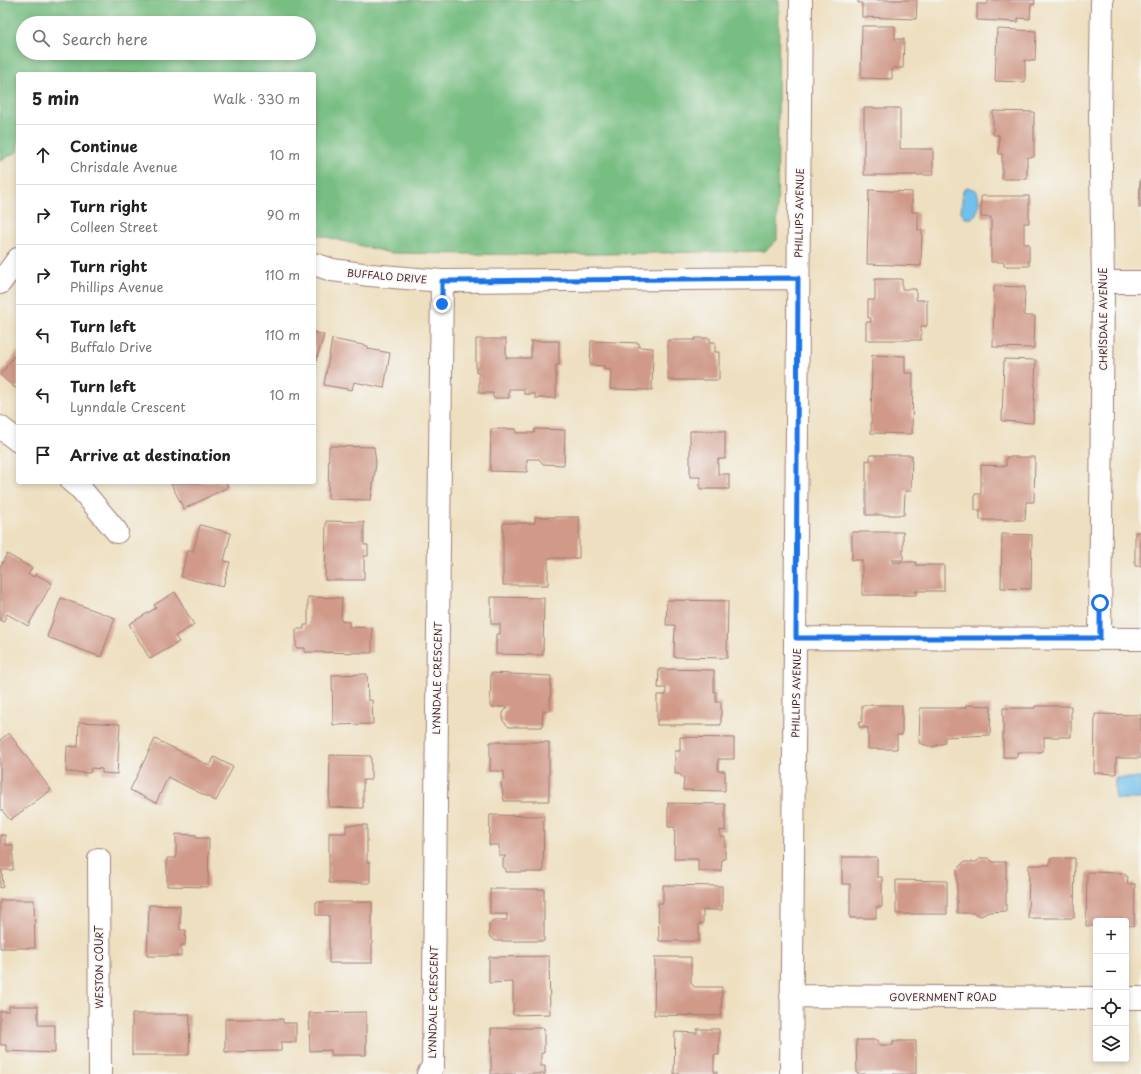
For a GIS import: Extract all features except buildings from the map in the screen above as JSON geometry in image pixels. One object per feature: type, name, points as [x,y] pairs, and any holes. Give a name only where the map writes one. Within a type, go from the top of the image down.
[{"type":"street","name":"PHILLIPS AVENUE","points":[[791,1074],[801,0]]},
{"type":"street","name":"CHRISDALE AVENUE","points":[[1100,638],[1103,282],[1100,113],[1102,0]]},
{"type":"street","points":[[0,284],[16,262]]},
{"type":"street","name":"BUFFALO DRIVE","points":[[316,265],[332,270],[370,275],[442,281],[798,278]]},
{"type":"street","name":"LYNNDALE CRESCENT","points":[[428,1074],[433,1066],[442,281]]},
{"type":"street","points":[[1103,282],[1141,282]]},
{"type":"street","points":[[0,427],[16,439]]},
{"type":"street","points":[[75,484],[81,489],[117,532]]},
{"type":"street","points":[[796,638],[1141,639]]},
{"type":"street","name":"WESTON COURT","points":[[98,859],[100,1074]]},
{"type":"street","name":"GOVERNMENT ROAD","points":[[791,996],[1093,998]]},
{"type":"street","points":[[1129,998],[1141,998]]},
{"type":"green space","points":[[0,0],[779,0],[777,240],[765,251],[547,255],[390,253],[316,234],[316,72],[16,72],[16,152],[0,161]]},
{"type":"water","points":[[967,187],[976,190],[978,193],[978,208],[973,218],[964,218],[961,212],[963,191]]},
{"type":"water","points":[[1115,778],[1141,778],[1141,799],[1115,799]]},
{"type":"route","points":[[442,304],[442,281],[798,278],[796,638],[1100,638],[1100,603]]}]
